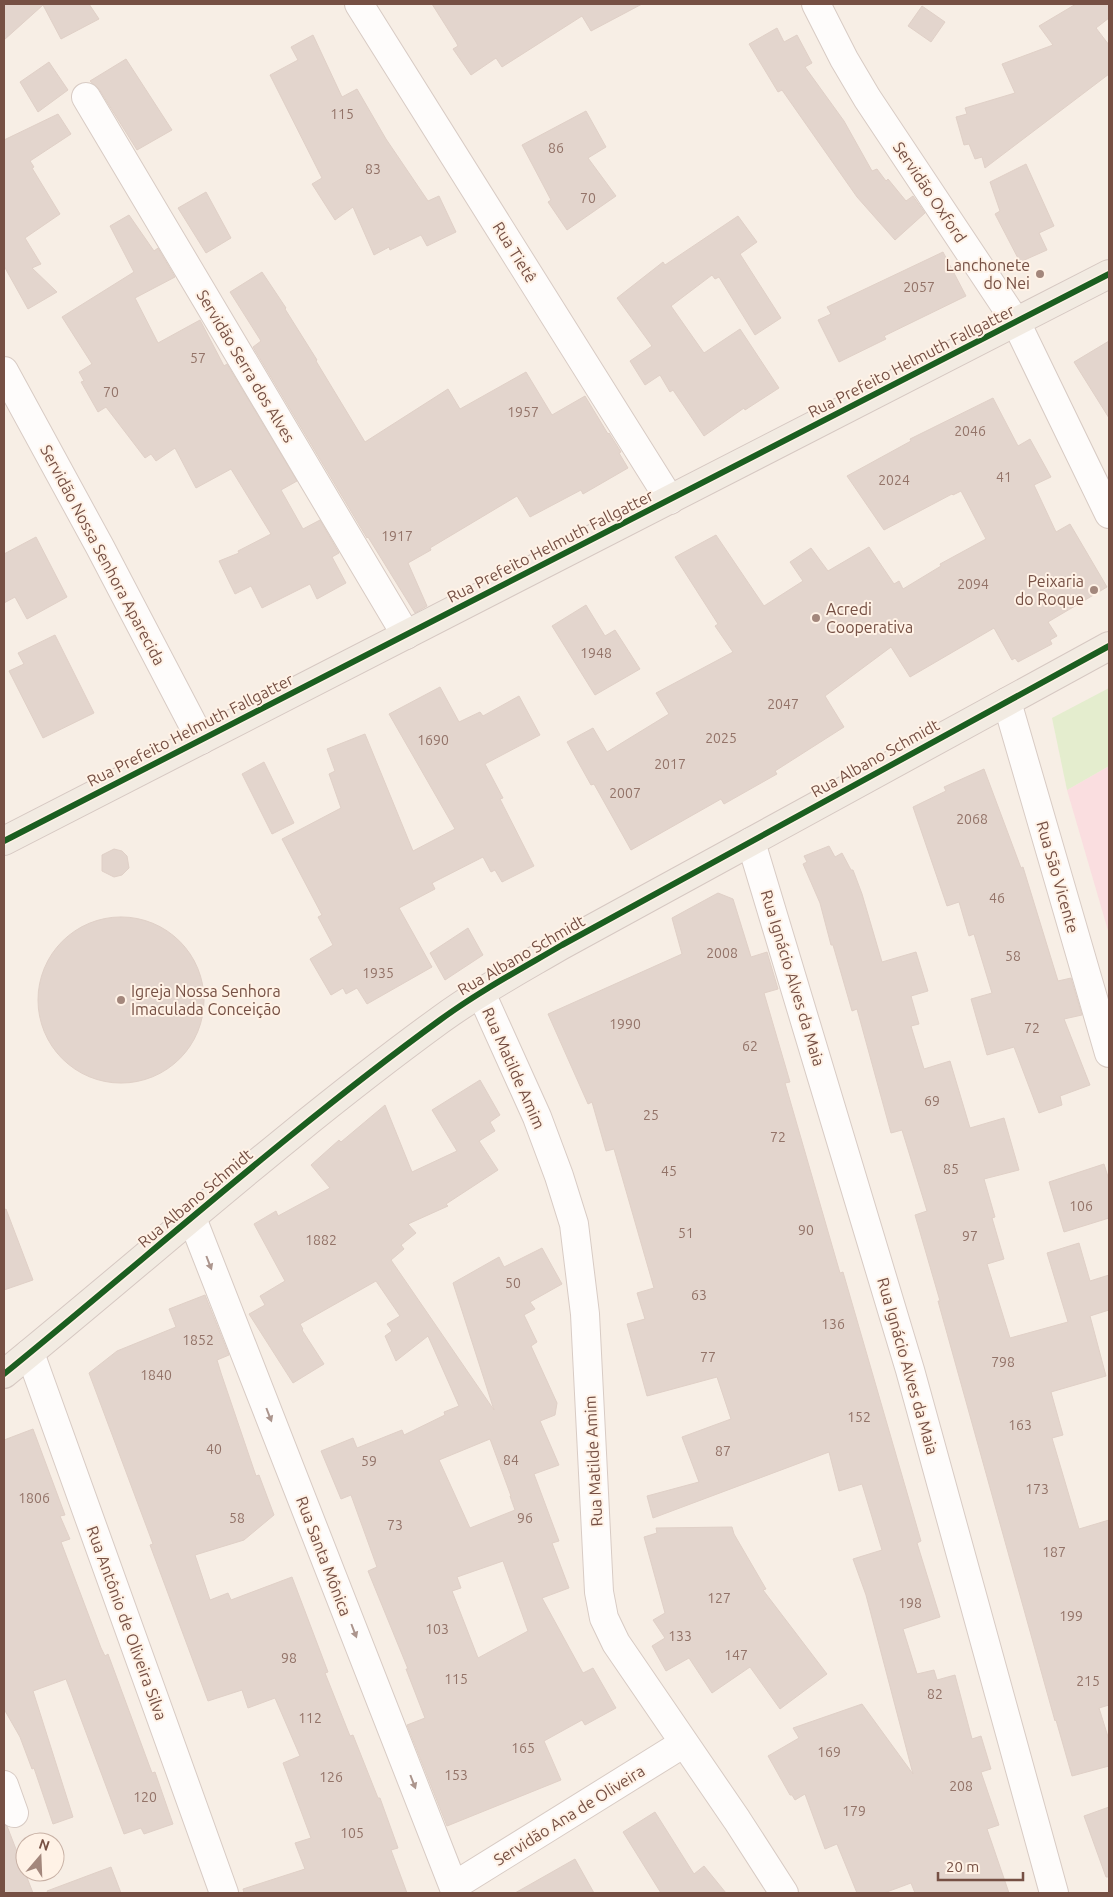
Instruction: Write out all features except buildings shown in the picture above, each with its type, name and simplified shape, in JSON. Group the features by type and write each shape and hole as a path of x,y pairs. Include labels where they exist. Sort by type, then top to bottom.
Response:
{"main road":[{"name":"Rua Prefeito Helmuth Fallgatter","path":"4,841 1109,274"},
{"name":"Rua Albano Schmidt","path":"4,1374 312,1118 441,1019 562,945 1109,646"}],"street":[{"name":"Rua Tietê","path":"359,4 670,500"},
{"name":"Servidão Oxford","path":"816,4 844,60 867,98 1016,322 1109,514"},
{"name":"Servidão Serra dos Alves","path":"86,96 406,635"},
{"name":"Servidão Nossa Senhora Aparecida","path":"4,371 100,547 201,740"},
{"name":"Rua São Vicente","path":"1006,702 1109,1053"},
{"name":"Rua Ignácio Alves da Maia","path":"751,842 910,1370 1054,1893"},
{"name":"Rua Matilde Amim","path":"481,993 537,1116 574,1224 585,1314 599,1582 604,1618 616,1643 784,1893"},
{"name":"Rua Santa Mônica","path":"192,1218 455,1890"},
{"name":"Rua Antônio de Oliveira Silva","path":"30,1353 224,1893"},
{"name":"Servidão Ana de Oliveira","path":"455,1890 684,1743"},
{"path":"4,1785 14,1814"}],"shaded area":[{"path":"1109,766 1109,934 1067,790"}],"green space":[{"path":"1109,688 1109,766 1067,790 1052,718"}],"cycle path":[{"path":"4,841 1109,274"},
{"path":"4,1374 274,1149 384,1062 469,1000 562,945 1109,646"}],"place":[{"name":"Lanchonete do Nei","path":"1040,274"},
{"name":"Peixaria do Roque","path":"1094,590"},
{"name":"Acredi Cooperativa","path":"816,618"},
{"name":"Igreja Nossa Senhora Imaculada Conceição","path":"121,1000"}]}
